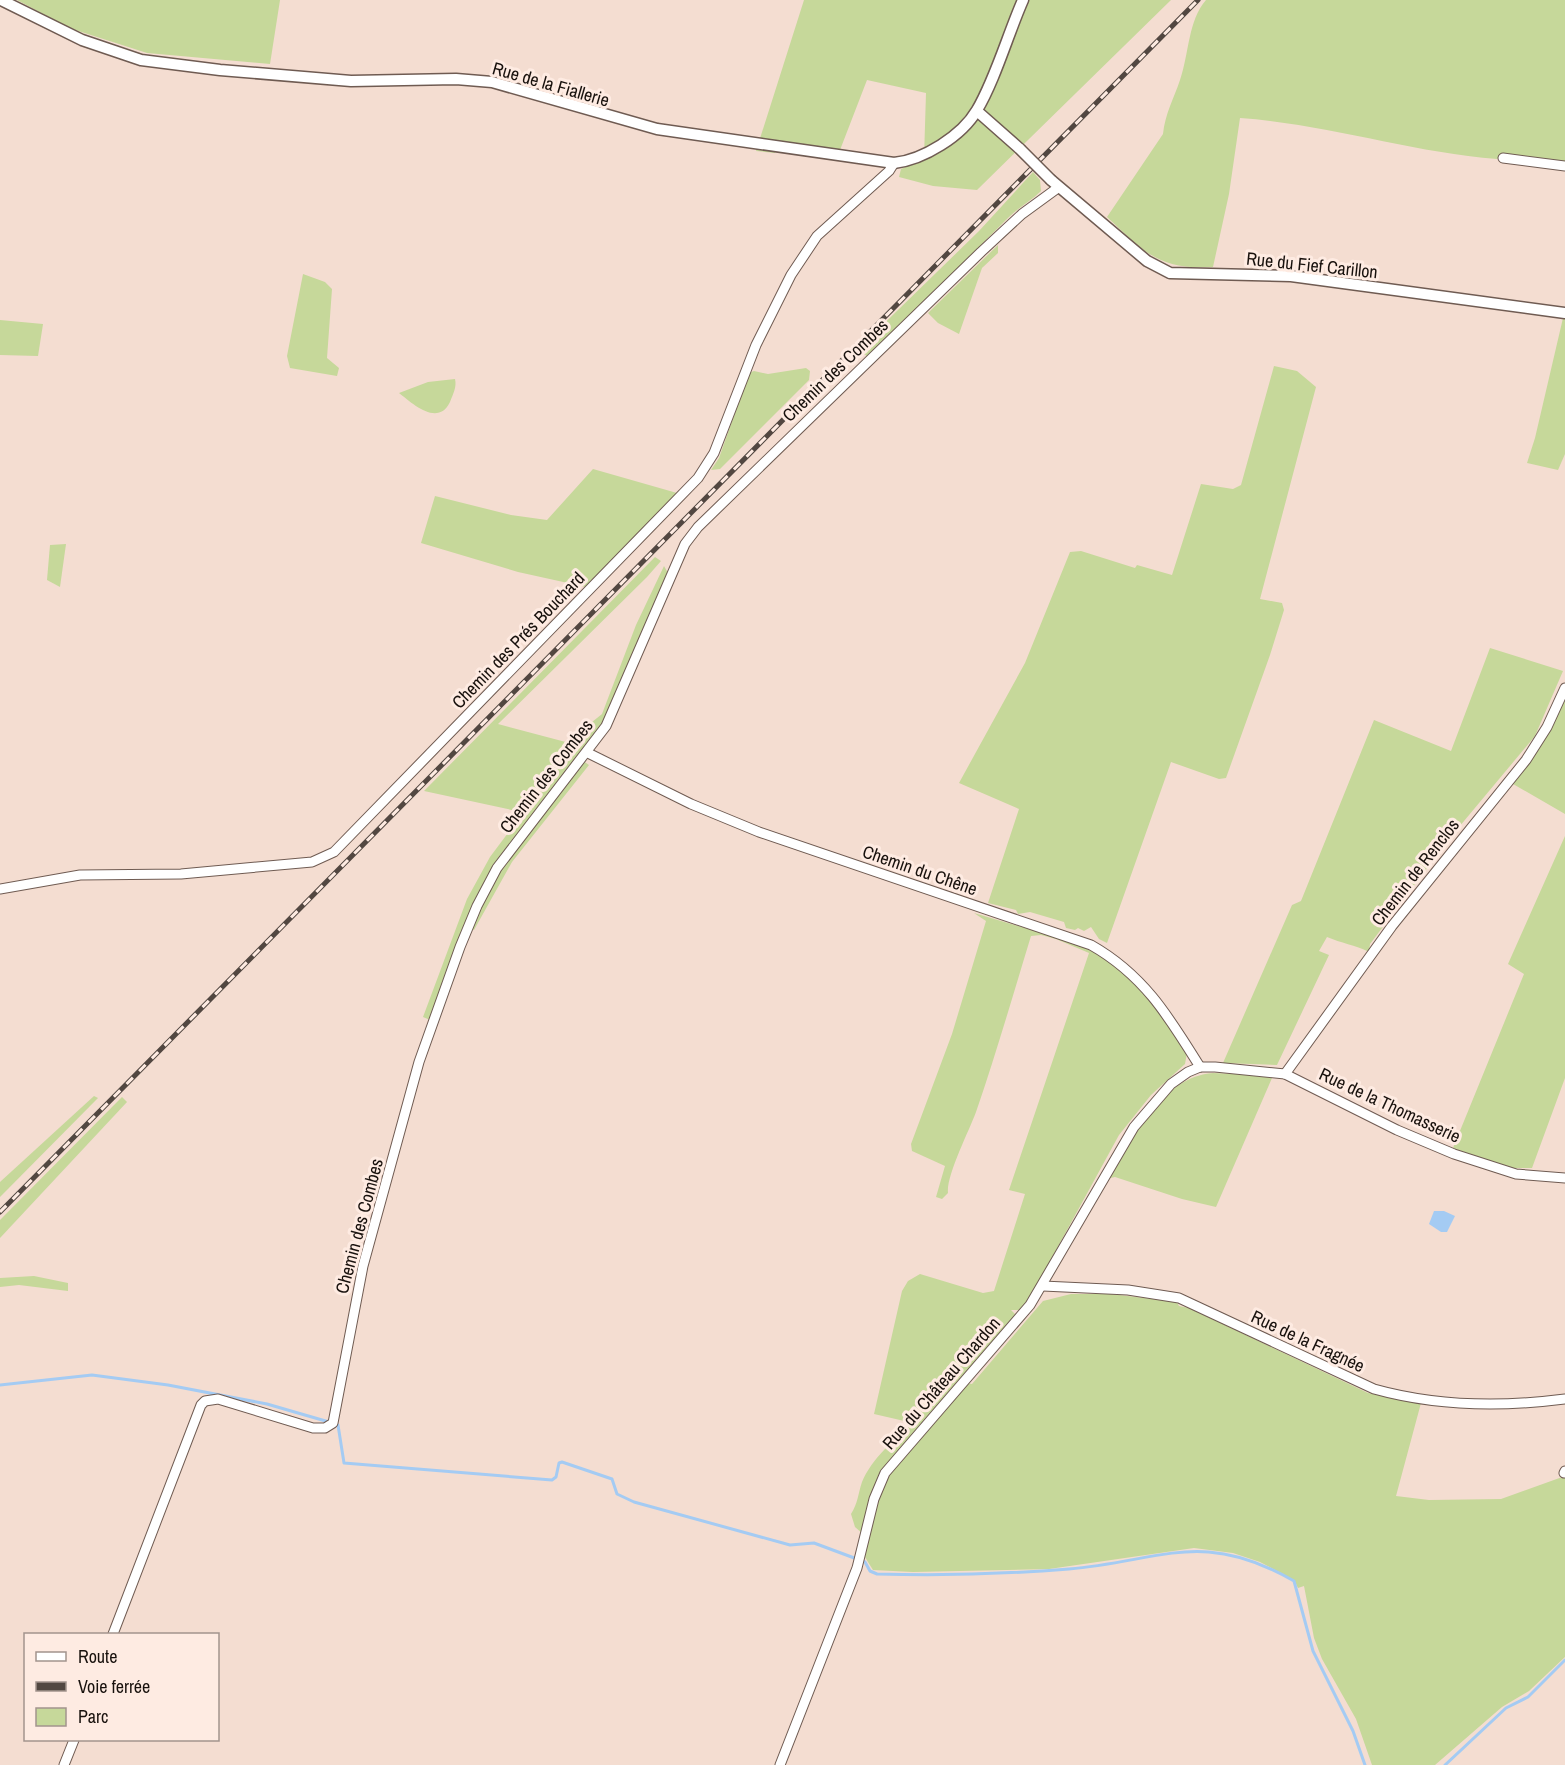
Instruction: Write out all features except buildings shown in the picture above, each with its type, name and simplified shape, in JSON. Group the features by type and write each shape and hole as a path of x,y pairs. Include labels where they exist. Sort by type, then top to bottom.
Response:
{"street":[{"name":"Rue de la Fiallerie","path":"1,0 73,35 141,60 220,70 351,81 456,79 492,82 657,129 894,163 923,155 948,138 977,111"},
{"path":"977,111 1023,0"},
{"name":"Rue du Fief Carillon","path":"977,111 1055,184 1147,261 1170,273 1203,276 1252,274 1290,276 1565,313"},
{"path":"1503,158 1565,166"},
{"name":"Chemin des Prés Bouchard","path":"0,889 80,875 182,874 312,862 334,852 698,478 714,453 753,352 791,275 817,236 889,171 894,163"},
{"name":"Chemin des Combes","path":"114,1633 201,1405 205,1401 218,1399 307,1426 333,1423 363,1266 419,1062 477,906 497,868 588,753 606,726 680,554 691,535 981,252 1055,184"},
{"name":"Chemin de Renclos","path":"1285,1074 1392,926 1526,760 1547,727 1565,688"},
{"name":"Chemin du Chêne","path":"588,753 683,800 759,832 1091,945 1125,966 1147,988 1200,1067"},
{"name":"Rue de la Thomasserie","path":"1200,1067 1285,1074 1397,1130 1454,1154 1516,1174 1565,1178"},
{"name":"Rue du Château Chardon","path":"780,1765 859,1559 874,1499 885,1473 1022,1316 1043,1286 1114,1158 1134,1127 1171,1084 1200,1067"},
{"name":"Rue de la Fragnée","path":"1043,1286 1062,1289 1128,1290 1179,1298 1374,1389 1394,1394 1499,1404 1565,1399"},
{"path":"64,1765 74,1741"}],"green space":[{"path":"17,0 280,0 270,64 147,53 69,28"},
{"path":"804,0 1171,0 977,190 933,186 899,177 901,169 924,158 926,93 867,80 840,150 776,143 775,153 756,151"},
{"path":"1206,0 1565,0 1565,164 1503,156 1497,159 1465,155 1305,126 1240,118 1229,194 1213,267 1179,266 1154,257 1107,217 1163,134 1183,70 1192,28"},
{"path":"1033,172 1040,180 1041,191 1009,217 868,357 858,349 979,231"},
{"path":"998,245 998,253 982,268 959,334 938,323 928,313"},
{"path":"303,274 325,282 332,289 327,358 339,368 337,376 290,368 287,356"},
{"path":"1563,318 1565,318 1565,454 1558,470 1527,463"},
{"path":"0,320 43,324 38,356 0,355"},
{"path":"1274,366 1297,371 1316,387 1260,599 1282,603 1284,610 1226,778 1219,779 1171,762 1107,943 1099,939 1091,927 1084,931 1078,928 1075,930 1066,928 1064,922 1030,912 1018,914 1016,910 988,903 1019,809 959,783 1025,663 1070,552 1081,551 1135,568 1137,565 1172,575 1201,484 1233,489 1241,485"},
{"path":"806,368 810,371 809,380 720,469 711,470 719,458 749,373 754,371 768,374"},
{"path":"455,379 455,388 450,402 439,413 425,411 399,393 428,382"},
{"path":"593,469 677,493 586,587 518,572 421,543 435,496 511,515 547,520"},
{"path":"66,544 60,587 47,580 50,545"},
{"path":"655,557 661,561 647,577 498,724 577,745 587,726 602,714 636,625 664,566 668,573 608,718 579,758 589,765 512,862 474,930 465,927 430,1020 423,1017 467,899 490,857 520,817 521,812 424,791"},
{"path":"1490,648 1563,671 1535,736 1449,839 1370,944 1369,952 1327,937 1319,951 1329,955 1277,1065 1223,1063 1292,905 1301,901 1374,720 1451,751"},
{"path":"1565,696 1565,814 1513,784 1541,744"},
{"path":"1565,836 1565,1078 1532,1168 1508,1168 1453,1148 1524,974 1508,964"},
{"path":"974,913 1076,943 1098,953 1140,985 1187,1053 1185,1064 1151,1095 1119,1135 1026,1305 1022,1310 1011,1310 1016,1315 881,1472 863,1534 855,1527 851,1514 862,1482 877,1458 913,1423 874,1414 902,1291 908,1281 920,1274 983,1293 994,1291 1025,1194 1009,1190 1089,953 1056,939 1041,935 1031,936 976,1112 948,1185 948,1193 942,1199 936,1197 945,1166 912,1151 911,1144 952,1034 986,921"},
{"path":"1213,1073 1272,1078 1216,1207 1182,1199 1115,1177 1106,1179 1137,1129 1164,1098 1179,1085 1195,1077"},
{"path":"94,1096 98,1098 0,1197 0,1182"},
{"path":"122,1097 127,1102 0,1238 0,1220"},
{"path":"34,1276 68,1283 68,1291 19,1285 0,1287 0,1278"},
{"path":"1071,1294 1111,1294 1177,1302 1179,1306 1189,1308 1368,1393 1421,1403 1396,1496 1429,1500 1501,1499 1565,1476 1565,1657 1529,1691 1502,1707 1435,1765 1372,1765 1356,1719 1322,1659 1314,1638 1304,1586 1298,1588 1294,1580 1260,1562 1233,1553 1194,1548 1049,1569 913,1572 873,1570 863,1554 881,1491 891,1471 967,1383 972,1384 1043,1301"}],"water":[{"path":"1434,1211 1444,1211 1455,1216 1447,1232 1441,1232 1429,1224"}],"waterway":[{"path":"0,1385 92,1375 168,1385 267,1404 329,1422"},
{"path":"338,1425 344,1463 552,1480 556,1477 559,1463 562,1462 612,1479 617,1494 634,1502 790,1545 814,1543 865,1562 870,1571 877,1574 949,1575 1045,1571 1102,1565 1182,1552 1207,1552 1233,1556 1262,1565 1294,1581 1313,1651 1353,1731 1365,1765"},
{"path":"1445,1765 1506,1708 1528,1697 1565,1660"}],"railway":[{"path":"0,1212 1198,0"}]}
